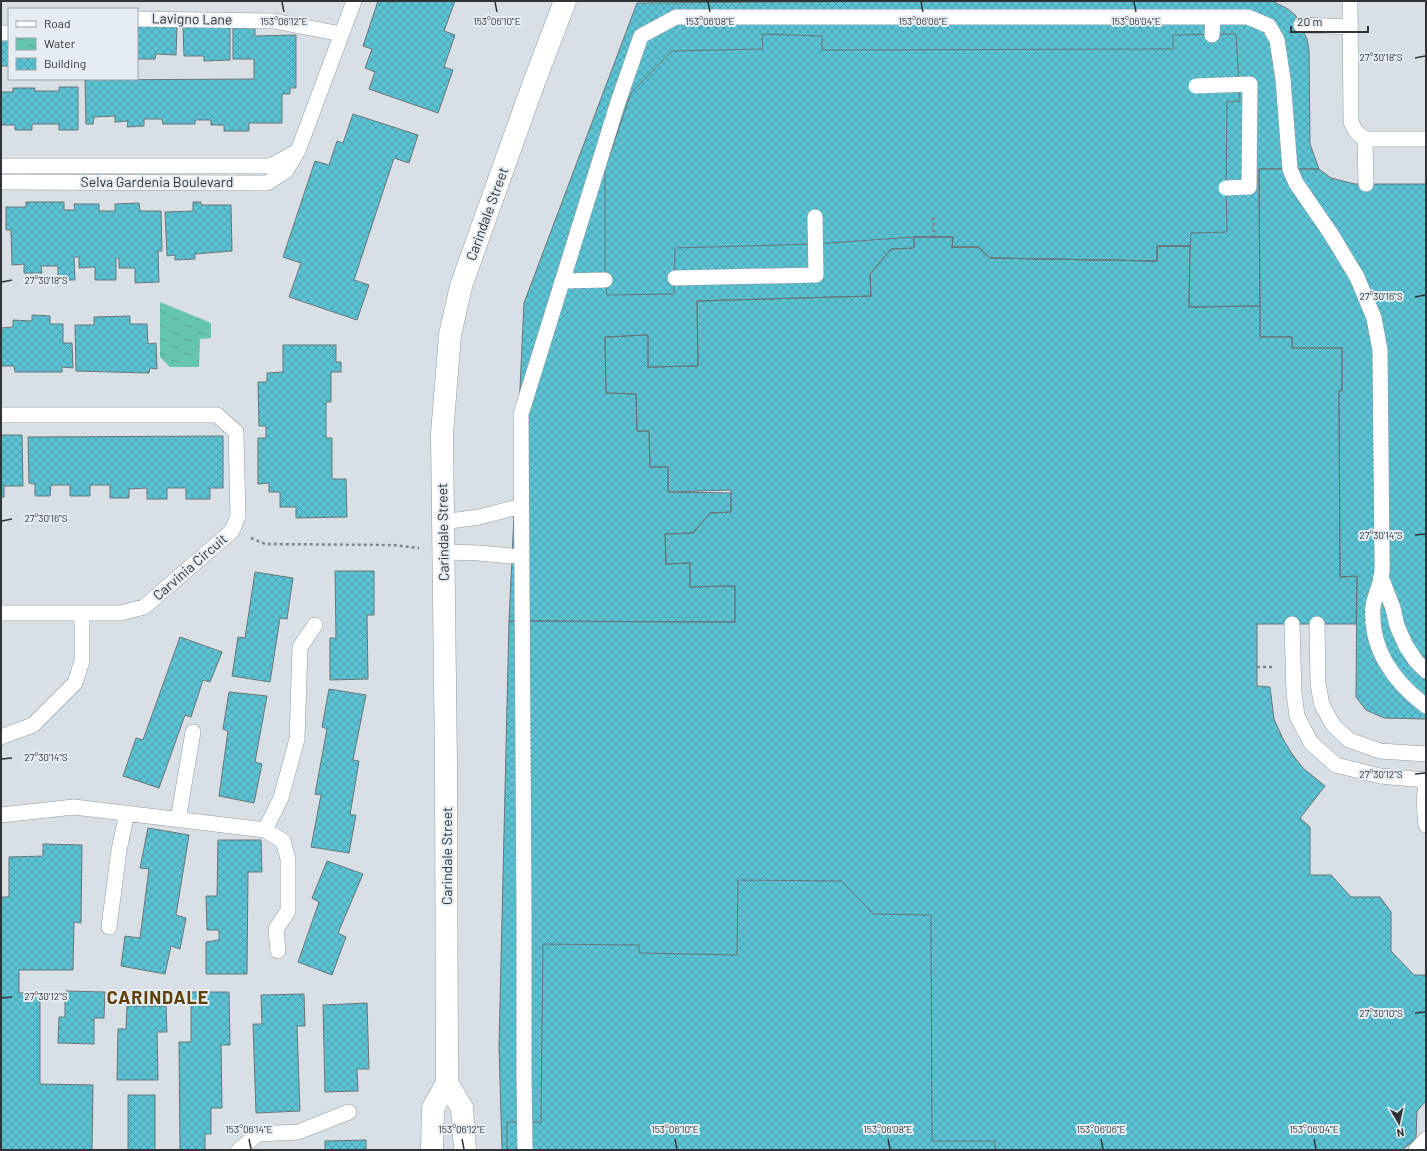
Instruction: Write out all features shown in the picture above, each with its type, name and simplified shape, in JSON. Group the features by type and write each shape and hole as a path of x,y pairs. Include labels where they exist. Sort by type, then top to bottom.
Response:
{"street":[{"name":"Carindale Street","path":"432,1150 433,1108 447,1082 443,426 450,335 461,286 533,85 565,1"},
{"name":"Carindale Street","path":"447,1082 462,1108 465,1150"}],"lane":[{"name":"Selva Gardenia Boulevard","path":"1,182 266,183 286,171 298,151 354,1"},
{"path":"1350,1 1351,122 1356,132 1365,139 1426,139"},
{"path":"525,1150 521,414 618,102 641,36 676,17 1248,17 1268,26 1277,40 1283,79 1290,169 1296,183 1331,234 1357,277 1374,318 1380,350 1382,577 1373,606 1375,638 1381,655 1393,674 1403,686 1426,706"},
{"path":"1212,35 1213,17"},
{"name":"Lavigno Lane","path":"138,19 274,21 341,34"},
{"path":"1301,25 1350,27"},
{"path":"1196,86 1250,84 1249,187 1226,188"},
{"path":"1365,139 1366,184"},
{"name":"Selva Gardenia Boulevard","path":"1,166 270,166 298,151"},
{"path":"675,278 816,275 815,217"},
{"path":"562,281 605,280"},
{"name":"Carvinia Circuit","path":"1,415 217,415 236,432 238,516 232,531 144,607 121,613 1,613"},
{"path":"443,522 514,508"},
{"path":"444,552 511,556"},
{"path":"1382,577 1393,608 1397,626 1406,646 1416,661 1426,671"},
{"path":"1,737 33,725 75,683 82,661 82,613"},
{"path":"1292,624 1294,693 1297,716 1311,743 1336,765 1380,776 1426,780"},
{"path":"1317,624 1318,684 1320,698 1322,705 1333,725 1350,740 1380,751 1426,754"},
{"path":"265,830 281,798 297,739 300,647 315,625"},
{"path":"178,820 193,732"},
{"path":"1426,784 1424,801 1426,826"},
{"path":"1,815 74,807 127,812 178,820 265,830 284,842 288,859 288,911 276,929 278,951"},
{"path":"109,927 119,850 127,812"},
{"path":"238,1150 258,1134 298,1132 349,1112"},
{"path":"1416,1150 1426,1139"}],"path":[{"path":"934,217 934,237"},
{"path":"232,531 265,544 393,545 444,552"}],"water":[{"path":"160,302 211,323 211,338 200,339 199,367 170,367 160,357"}],"building":[{"path":"378,1 455,1 444,31 455,35 444,67 453,70 438,113 369,89 375,72 365,68 372,49 363,46"},
{"path":"1272,1 1288,9 1296,16 1307,39 1309,50 1310,144 1319,169 1259,169 1260,306 1189,307 1190,246 1157,246 1157,261 990,258 978,247 952,247 953,237 914,237 914,248 891,249 870,274 871,296 697,301 698,366 648,367 648,335 605,337 606,393 636,394 637,431 649,431 650,467 668,467 668,492 731,493 731,512 710,513 693,533 665,534 666,564 690,563 690,587 735,586 735,622 509,621 524,303 637,3"},
{"path":"138,24 177,25 176,55 156,54 155,59 138,59"},
{"path":"230,26 230,60 204,61 204,56 184,56 183,27"},
{"path":"233,28 255,28 255,36 296,35 296,88 290,88 290,94 282,94 282,123 249,123 249,131 224,131 224,125 211,125 211,120 195,120 195,124 163,124 162,119 144,119 144,126 127,127 128,121 115,122 115,116 94,117 93,124 86,124 85,80 254,79 254,59 233,59"},
{"path":"762,34 822,36 822,50 1173,49 1173,35 1236,34 1240,101 1227,102 1227,232 1191,233 1190,246 1157,246 1157,261 990,258 978,247 952,247 953,237 914,237 815,244 675,248 674,294 607,295 605,280 605,169 631,93 672,51 763,49"},
{"path":"1,39 8,39 8,66 1,66"},
{"path":"59,87 78,87 78,130 59,130 59,124 32,124 32,130 15,130 15,125 1,125 1,92 13,92 13,88 35,88 34,91 59,91"},
{"path":"353,114 418,135 409,163 394,158 354,280 369,285 357,320 289,297 301,263 283,257 315,161 329,165 337,141 343,143"},
{"path":"1259,169 1319,169 1331,178 1355,184 1426,184 1426,719 1384,718 1366,710 1356,697 1357,576 1340,577 1339,391 1342,391 1342,348 1292,348 1292,337 1260,337"},
{"path":"26,202 64,202 64,210 75,210 74,204 99,204 99,211 115,211 115,204 139,203 140,211 161,211 162,251 158,251 159,282 135,283 135,268 119,268 119,258 116,258 116,280 95,280 95,267 79,268 79,257 74,257 75,280 58,280 58,266 41,266 42,273 24,273 24,264 12,265 11,230 6,230 6,207 26,207"},
{"path":"193,202 201,202 201,205 231,205 232,251 195,254 195,259 175,260 175,255 167,256 165,212 193,211"},
{"path":"914,237 953,237 952,247 978,247 990,258 1157,261 1157,246 1190,246 1189,307 1260,306 1260,337 1292,337 1292,348 1342,348 1342,391 1339,391 1340,577 1357,576 1356,624 1257,624 1257,686 1270,687 1274,719 1283,739 1303,768 1325,786 1300,818 1310,827 1310,875 1331,875 1351,897 1380,897 1391,912 1391,951 1414,975 1426,975 1426,1101 1417,1111 1416,1139 1402,1150 502,1150 499,1047 509,621 735,622 735,586 690,587 690,563 666,564 665,534 693,533 710,513 731,512 731,490 668,492 668,467 650,467 649,431 637,431 636,394 606,393 605,337 648,335 648,367 698,366 697,301 871,296 870,274 891,249 914,248"},
{"path":"32,315 50,316 50,324 63,324 63,343 72,343 73,368 62,367 62,372 15,372 14,366 1,366 1,328 13,327 13,320 32,321"},
{"path":"130,316 130,324 147,324 148,344 156,343 157,369 150,368 149,373 76,371 75,325 94,325 94,317"},
{"path":"283,345 336,345 336,362 341,362 341,372 331,372 331,402 326,402 326,438 332,438 332,479 346,479 347,517 296,518 296,507 280,507 280,492 269,492 269,483 258,484 258,438 266,438 266,426 259,426 258,382 267,382 267,373 283,372"},
{"path":"1,435 22,435 23,486 4,486 4,497 1,497"},
{"path":"223,436 223,488 210,488 210,499 186,499 186,488 167,488 167,499 147,499 147,488 129,489 129,498 110,498 110,485 90,485 90,496 70,496 70,485 51,485 50,496 35,496 35,484 29,483 28,437"},
{"path":"335,571 374,571 374,615 367,615 368,679 330,680 330,638 336,638"},
{"path":"255,572 293,578 287,619 280,618 270,682 232,676 238,637 245,638"},
{"path":"180,637 222,652 210,682 203,680 191,717 185,715 159,788 123,776 136,738 143,740"},
{"path":"329,689 366,695 353,760 359,761 350,815 356,815 349,853 311,847 321,795 315,794 327,729 322,727"},
{"path":"229,692 267,696 255,762 262,764 254,803 219,796 228,731 223,729"},
{"path":"148,828 189,835 176,915 186,918 180,949 171,946 165,974 121,966 125,936 140,938 149,869 140,868"},
{"path":"218,840 261,840 262,872 248,872 247,974 206,974 206,942 219,940 219,930 207,930 206,896 217,896"},
{"path":"43,844 82,845 81,923 74,922 73,970 19,970 19,993 40,993 40,1084 93,1085 92,1150 1,1150 1,897 9,897 9,857 43,856"},
{"path":"327,861 363,874 338,933 346,937 332,975 298,962 319,902 312,898"},
{"path":"738,880 842,881 873,914 931,915 932,1141 995,1141 995,1150 507,1150 507,1122 541,1122 543,944 639,945 639,953 737,955"},
{"path":"65,991 105,992 104,1018 94,1018 94,1044 58,1043 59,1017 65,1017"},
{"path":"191,992 229,992 230,1045 221,1045 222,1108 211,1108 211,1134 205,1134 205,1150 180,1150 179,1042 191,1042"},
{"path":"304,994 305,1026 297,1026 300,1111 256,1113 253,1024 262,1024 261,995"},
{"path":"367,1003 369,1069 357,1069 358,1091 325,1092 323,1005"},
{"path":"127,1006 166,1006 167,1032 157,1032 158,1080 117,1080 118,1029 126,1029"},
{"path":"128,1095 155,1095 155,1150 128,1150"},
{"path":"366,1140 366,1150 325,1150 325,1141"}],"district":[{"name":"CARINDALE","path":"158,998"}]}
